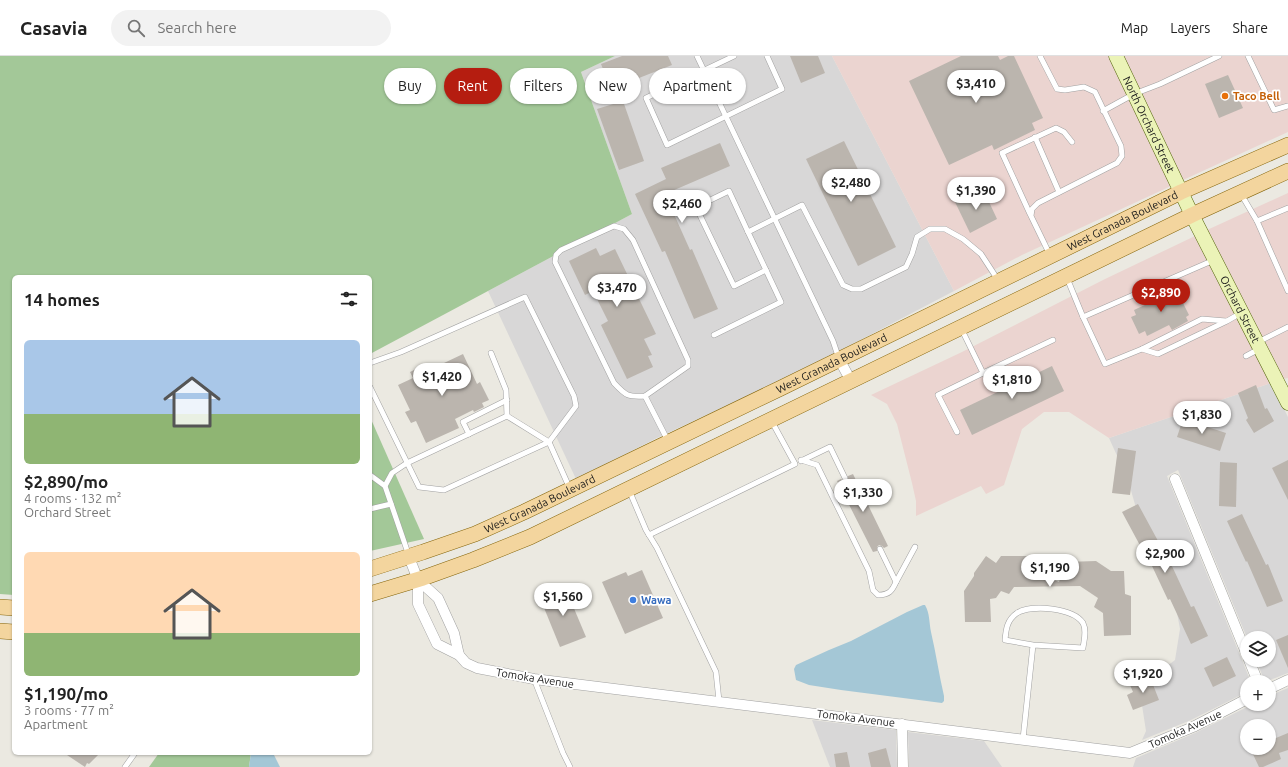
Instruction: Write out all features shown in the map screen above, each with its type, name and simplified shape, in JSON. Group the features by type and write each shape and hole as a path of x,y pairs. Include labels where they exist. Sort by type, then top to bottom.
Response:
{"main road":[{"name":"West Granada Boulevard","path":"372,568 475,534 840,360 1181,192 1288,145"},
{"path":"372,593 418,580 530,537 1192,215 1288,171"},
{"path":"0,607 12,608"},
{"path":"0,631 12,632"}],"street":[{"name":"North Orchard Street","path":"1116,56 1192,215"},
{"name":"Orchard Street","path":"1192,215 1288,403"},
{"path":"840,360 851,381"},
{"path":"1175,479 1240,638"},
{"name":"Tomoka Avenue","path":"409,556 418,580 418,604 437,644 459,655 466,663 477,668 534,679 1130,753 1193,727 1240,704"},
{"name":"Tomoka Avenue","path":"418,580 438,598 454,633 459,655"},
{"path":"1276,686 1288,680"},
{"path":"902,724 903,767"}],"lane":[{"path":"696,56 702,68"},
{"path":"707,68 734,56"},
{"path":"649,97 646,98 666,145 782,90 767,56"},
{"path":"1031,216 1032,209 1038,203 1117,163 1122,156 1121,146 1095,92 1084,87 1065,90 1057,89 1040,56"},
{"path":"1103,111 1134,94 1160,84 1219,56"},
{"path":"1248,56 1274,110 1288,106"},
{"path":"720,104 833,341 840,360"},
{"path":"1051,256 1002,153 1056,128 1064,132 1072,142"},
{"path":"1035,137 1060,192"},
{"path":"714,335 781,302 766,270 729,192 696,207 734,286 766,270"},
{"path":"1240,193 1257,221 1288,291"},
{"path":"748,232 802,205 843,285 852,289 861,289 906,267 917,237 930,229 946,229 963,239 981,254 999,282"},
{"path":"1257,221 1288,208"},
{"path":"614,226 624,229 633,240 688,360 688,366 645,396 625,394 614,383 555,262 556,255 561,250 614,226"},
{"path":"1083,317 1215,260"},
{"path":"1066,276 1105,364 1142,349 1202,319 1227,321"},
{"path":"372,362 401,352 525,297 574,396 576,406 549,442 444,490 419,487 372,391"},
{"path":"1142,349 1158,354 1227,321 1242,312"},
{"path":"1246,356 1258,346 1288,327"},
{"path":"961,328 983,373"},
{"path":"957,432 938,395 1053,340"},
{"path":"492,353 506,390 507,416"},
{"path":"645,396 668,442"},
{"path":"469,434 463,422 507,400"},
{"path":"507,416 549,442 570,490"},
{"path":"385,486 392,473 407,463 507,416"},
{"path":"771,420 795,464"},
{"path":"649,535 830,447 845,478"},
{"path":"801,460 817,465 868,571 873,590 878,595 886,595 893,589 915,547"},
{"path":"372,476 385,486 409,556"},
{"path":"628,489 716,672 719,701"},
{"path":"372,509 391,504"},
{"path":"880,549 896,582"},
{"path":"1030,608 1067,611 1078,618 1083,624 1086,632 1083,648 1033,645 1005,640 1006,627 1010,620 1017,613 1030,608"},
{"path":"1024,739 1033,645"},
{"path":"534,679 570,767"},
{"path":"125,767 134,755"}],"shaded area":[{"path":"615,56 832,56 954,291 805,369 657,438 576,479 488,291 632,214 592,104 641,104 641,68 590,68"},
{"path":"832,56 1109,56 1171,186 1022,255 954,291"},
{"path":"1123,56 1288,56 1288,132 1183,180"},
{"path":"585,70 585,83 581,72"},
{"path":"1288,193 1288,378 1283,379 1207,230"},
{"path":"1195,236 1271,383 1109,438 1069,412 1044,412 1022,429 1004,485 986,494 981,486 916,516 916,501 897,424 887,404 871,395 962,352 1103,280"},
{"path":"1271,383 1288,417 1288,673 1276,678 1276,675 1262,675 1259,667 1276,667 1276,631 1244,631 1178,470 1167,476 1240,655 1240,667 1245,667 1248,675 1240,675 1240,696 1191,720 1142,740 1146,731 1139,686 1175,660 1180,629 1171,580 1146,543 1128,480 1109,438"},
{"path":"1288,688 1288,767 1133,767 1136,758 1195,733 1240,710 1276,711 1276,693"},
{"path":"812,720 896,730 897,767 830,767"},
{"path":"908,732 984,741 1002,767 909,767"}],"green space":[{"path":"0,56 615,56 590,68 585,68 585,70 581,72 585,83 585,104 592,104 632,214 372,353 372,275 12,275 12,595 0,594"},
{"path":"372,422 424,539 372,551"},
{"path":"158,755 251,755 249,767 149,767"}],"water":[{"path":"923,605 927,608 929,615 944,696 944,701 942,703 809,685 796,680 794,669 796,665 851,641"},
{"path":"251,755 274,755 280,767 249,767"}],"building":[{"path":"622,56 668,56 672,65 664,68 649,68 649,74 641,77 641,68 603,68 601,64"},
{"path":"790,56 818,56 825,73 801,83"},
{"path":"961,56 998,56 1000,60 1008,56 1014,56 1043,118 1032,123 1035,130 994,150 992,145 949,165 909,81"},
{"path":"1228,75 1243,108 1219,118 1205,84"},
{"path":"613,104 624,104 644,161 619,170 597,109"},
{"path":"844,141 896,247 858,266 806,159"},
{"path":"720,143 730,166 665,194 690,250 692,249 718,309 694,319 665,251 662,252 635,194 666,179 661,168"},
{"path":"983,189 997,219 970,233 955,202"},
{"path":"596,248 600,256 615,249 656,334 644,339 652,355 648,356 653,367 627,379 601,325 608,321 593,291 585,295 569,261"},
{"path":"1176,289 1189,315 1186,317 1188,321 1172,330 1169,325 1147,336 1145,331 1139,334 1131,317 1136,315 1134,310 1147,304 1145,299 1162,291 1164,295"},
{"path":"463,354 477,384 480,382 489,400 482,403 484,407 474,412 473,410 455,419 459,428 426,443 416,421 411,423 405,412 410,410 398,385 413,378 410,372 422,366 425,372"},
{"path":"1052,366 1064,391 972,435 960,410"},
{"path":"1256,385 1265,409 1267,408 1274,421 1254,433 1246,420 1248,418 1238,393"},
{"path":"1183,419 1226,433 1220,451 1177,437"},
{"path":"1118,448 1136,451 1130,495 1112,493"},
{"path":"1288,460 1288,500 1272,468"},
{"path":"1220,462 1237,463 1236,507 1219,506"},
{"path":"853,474 888,546 884,548 879,545 877,547 877,551 873,552 837,481 841,479 846,482 848,480 848,476"},
{"path":"1138,504 1164,552 1165,551 1191,607 1194,606 1208,636 1191,644 1145,551 1143,551 1122,512"},
{"path":"1242,514 1266,565 1268,564 1283,601 1267,607 1247,561 1246,562 1227,521"},
{"path":"986,556 996,563 1001,556 1038,556 1039,574 1059,582 1066,562 1096,561 1111,571 1124,571 1125,594 1131,596 1131,635 1104,636 1103,613 1094,607 1098,598 1080,586 1014,587 1009,594 1001,591 996,598 990,599 991,622 965,622 964,591"},
{"name":"Wawa","path":"642,570 663,618 625,634 602,582 626,572 628,576"},
{"path":"565,587 586,637 560,647 540,598"},
{"path":"1288,635 1288,668 1276,640"},
{"path":"1227,657 1236,676 1213,687 1204,668"},
{"path":"1150,677 1159,700 1133,710 1127,695 1133,692 1130,685"},
{"path":"1288,733 1288,750 1279,753 1281,759 1263,767 1259,767 1253,755 1276,755 1276,738"},
{"path":"886,748 891,767 871,767 868,753"},
{"path":"847,752 850,767 836,767 834,754"},
{"path":"67,755 98,755 89,764 87,763 85,767"}],"place":[{"name":"Taco Bell","path":"1225,96"},
{"name":"Wawa","path":"633,600"}]}
